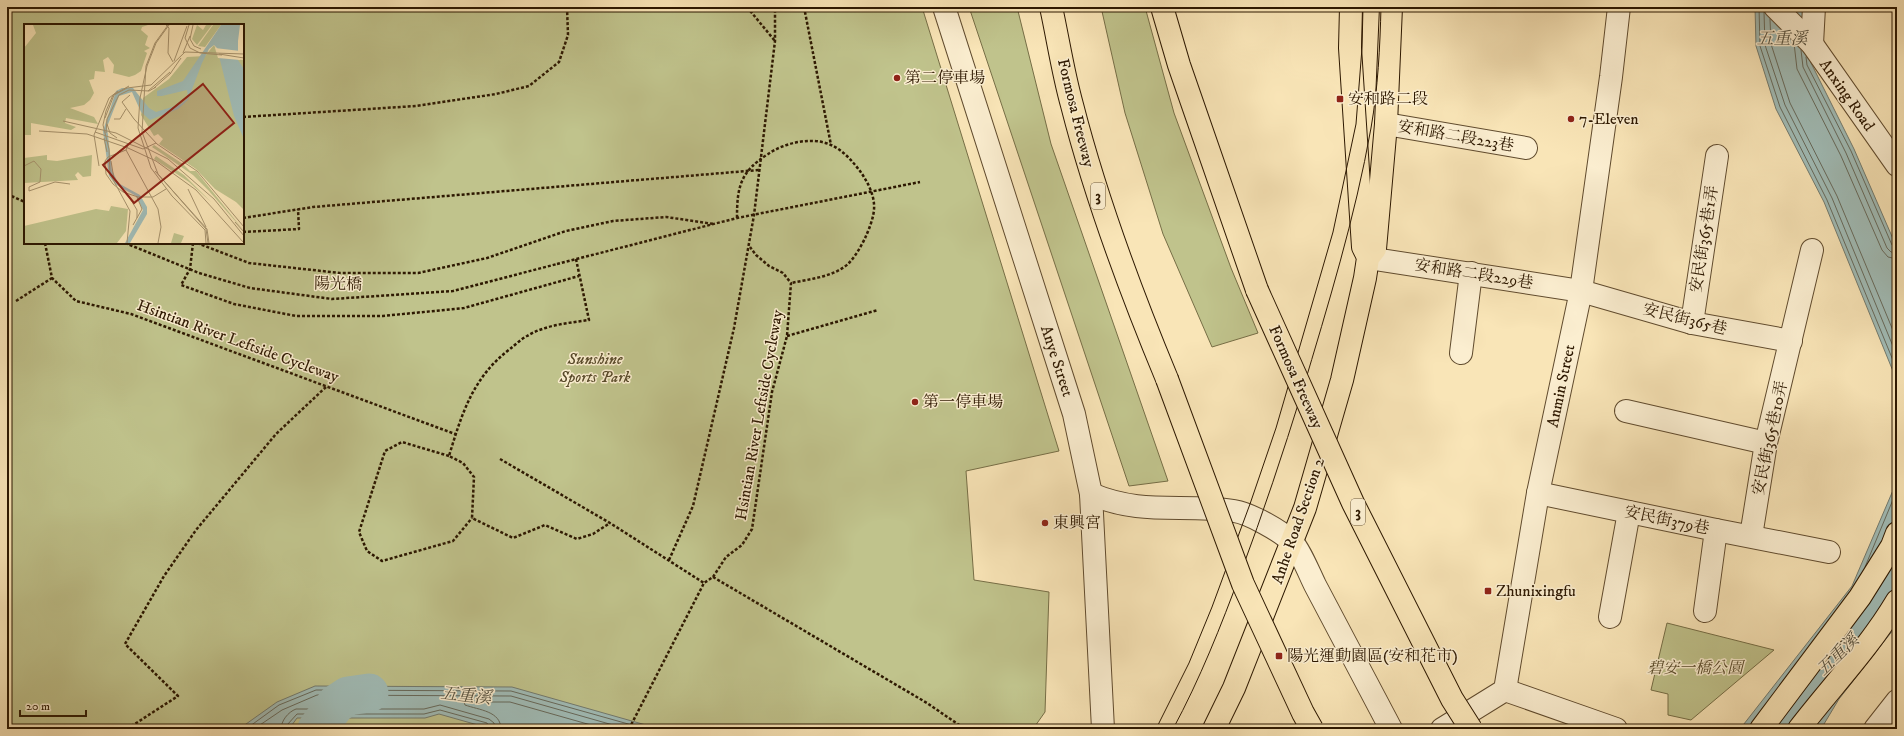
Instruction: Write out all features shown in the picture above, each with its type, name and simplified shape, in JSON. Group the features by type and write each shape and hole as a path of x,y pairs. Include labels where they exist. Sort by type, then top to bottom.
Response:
{"main road":[{"name":"Formosa Freeway","path":"1051,7 1072,104 1099,198 1131,292 1167,379 1243,584 1312,729"},
{"name":"Formosa Freeway","path":"1162,7 1179,65 1257,290 1353,503 1452,699 1471,729"},
{"name":"Anhe Road Section 2","path":"1351,7 1350,48 1363,248 1368,258"},
{"name":"Anhe Road Section 2","path":"1214,729 1234,688 1293,542 1305,508 1342,380 1365,278 1368,258 1375,249 1386,124 1391,7"},
{"path":"1761,729 1860,598 1892,546 1897,533"},
{"path":"1799,729 1856,661 1897,601"}],"street":[{"name":"Anye Street","path":"944,7 1074,414 1091,494 1103,729"},
{"name":"Anmin Street","path":"1505,690 1538,493 1581,291 1611,77 1619,7"},
{"path":"1775,7 1806,38"},
{"name":"Anxing Road","path":"1814,7 1806,38 1897,165"},
{"name":"安和路二段223巷","path":"1386,124 1526,148"},
{"name":"安民街365巷1弄","path":"1692,323 1717,156"},
{"name":"安民街365巷10弄","path":"1751,536 1766,443 1812,250"},
{"name":"安和路二段229巷","path":"1368,258 1581,291"},
{"path":"1461,353 1471,273"},
{"name":"安民街365巷","path":"1581,291 1692,323 1791,341"},
{"path":"1626,411 1766,443"},
{"name":"安民街379巷","path":"1538,493 1716,530 1706,611"},
{"path":"1091,494 1110,501 1133,506 1159,509 1225,509 1240,512 1254,517 1293,542 1391,729"},
{"path":"1610,617 1629,512"},
{"path":"1716,530 1829,552"},
{"path":"1442,729 1505,690 1616,729"},
{"path":"1875,729 1897,701"}],"path":[{"path":"244,117 416,106 496,94 529,86 559,62 568,35 567,7"},
{"path":"747,7 775,41"},
{"path":"669,560 693,506 734,328 750,246 775,41 775,7"},
{"path":"804,7 831,145"},
{"path":"737,218 737,195 740,182 760,158 774,149 792,143 813,141 831,145 852,161 867,180 875,205 871,225 862,245 848,264 831,274 791,283 783,273 770,266 756,255 750,246"},
{"path":"244,218 298,209 759,170"},
{"name":"陽光橋","path":"128,244 190,269 250,288 332,299 454,291 737,218 920,182"},
{"path":"7,194 24,202"},
{"path":"244,232 298,229 298,209"},
{"path":"200,244 249,263 340,273 418,273 487,258 566,231 613,220 666,217 714,224"},
{"path":"16,301 52,278 45,244"},
{"path":"193,244 190,269 181,286 234,304 296,316 383,316 464,308 579,276"},
{"path":"449,456 455,434 466,405 479,380 496,360 527,336 556,325 589,320 576,259"},
{"name":"Hsintian River Leftside Cycleway","path":"52,278 76,302 131,314 455,434"},
{"name":"Hsintian River Leftside Cycleway","path":"629,729 704,583 713,577 726,557 742,545 752,529 772,392 787,336 791,283"},
{"path":"787,336 878,310"},
{"path":"127,729 178,696 125,644 164,576 196,530 276,434 327,386"},
{"path":"402,442 449,456 463,463 474,477 472,518 453,541 382,561 367,551 359,532 385,451 402,442"},
{"path":"500,459 610,523 704,583"},
{"path":"472,518 513,538 545,526 577,539 593,534 610,523"},
{"path":"713,577 927,703 965,729"}],"green space":[{"name":"Sunshine Sports Park","path":"7,7 922,7 1059,451 966,471 974,580 1049,592 1045,712 1033,729 7,729"},
{"path":"969,7 1017,7 1051,144 1168,481 1129,486"},
{"path":"1101,7 1145,7 1174,113 1231,268 1258,333 1212,347 1163,234 1125,113"},
{"name":"碧安一橋公園","path":"1667,623 1774,650 1691,720 1668,715 1668,694 1651,690"}],"water":[{"name":"五重溪","path":"1755,7 1806,7 1811,63 1854,149 1897,248 1897,381 1824,202 1776,109 1756,46"},
{"name":"五重溪","path":"1897,451 1897,625 1839,699 1821,729 1740,729 1852,586 1894,488"},
{"name":"五重溪","path":"315,686 512,687 660,729 492,729 439,714 425,718 297,718 289,729 239,729 277,702"}],"waterway":[{"name":"五重溪","path":"317,729 336,704 348,696 369,693"}],"tram line":[{"path":"1156,729 1189,663 1212,607 1250,504 1276,428 1333,232 1356,124 1362,48 1363,7"},
{"path":"1173,729 1210,652 1249,550 1295,415 1331,294 1365,162 1371,128 1378,68 1381,7"}],"place":[{"name":"第二停車場","path":"897,78"},
{"name":"安和路二段","path":"1340,99"},
{"name":"7-Eleven","path":"1571,119"},
{"name":"第一停車場","path":"915,402"},
{"name":"東興宮","path":"1045,523"},
{"name":"Zhunixingfu","path":"1488,591"},
{"name":"陽光運動園區(安和花市)","path":"1279,656"}]}
